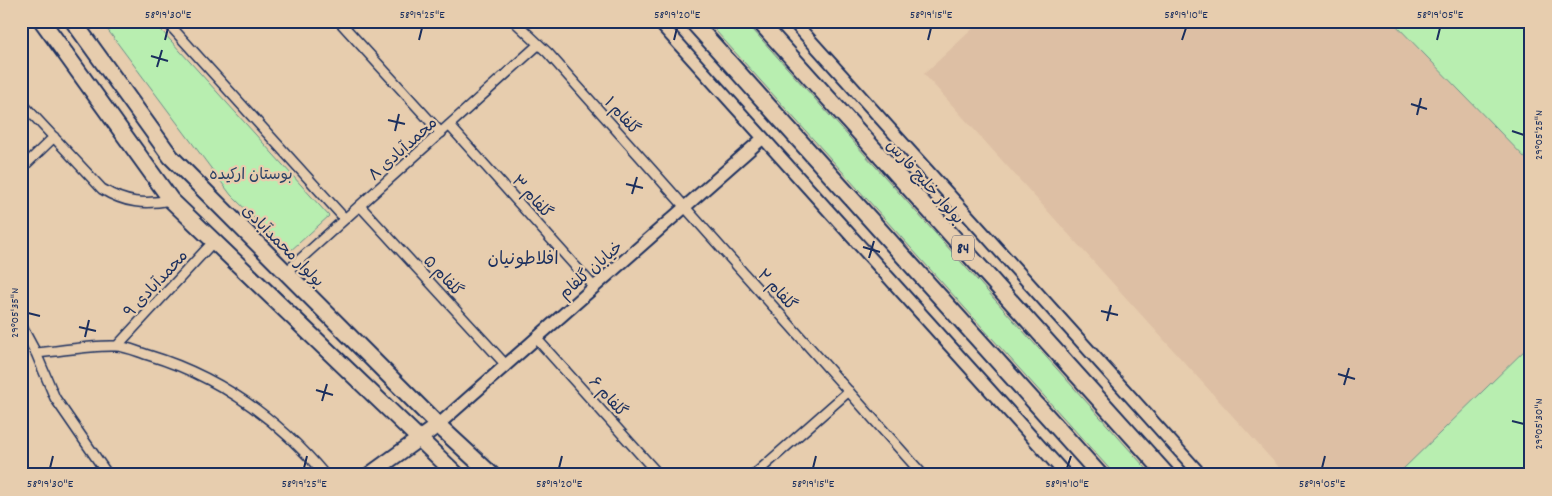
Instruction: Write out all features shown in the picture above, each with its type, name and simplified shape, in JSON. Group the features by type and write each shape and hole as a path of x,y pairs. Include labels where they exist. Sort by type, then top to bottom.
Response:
{"main road":[{"path":"42,21 171,200 458,475"},
{"name":"بولوار محمدآبادی","path":"73,21 171,157 438,425 492,475"},
{"path":"692,21 1100,475"},
{"name":"بولوار خلیج فارس","path":"759,21 1167,475"},
{"path":"369,475 438,425"}],"street":[{"path":"166,21 345,219"},
{"path":"339,21 441,132"},
{"name":"گلفام ۱","path":"514,21 548,54 685,207"},
{"path":"658,21 1066,475"},
{"path":"793,21 1201,475"},
{"name":"محمدآبادی ۸","path":"286,272 538,45"},
{"path":"21,102 102,189 117,198 149,204 171,200"},
{"name":"گلفام ۳","path":"450,125 594,287"},
{"path":"21,169 54,137"},
{"name":"خیابان گلفام","path":"438,425 763,138"},
{"name":"گلفام ۵","path":"360,206 506,365"},
{"name":"گلفام ۲","path":"685,207 923,475"},
{"name":"محمدآبادی ۹","path":"117,346 214,241"},
{"path":"21,325 36,353 55,398 108,475"},
{"name":"گلفام ۶","path":"536,338 659,475"},
{"path":"36,353 117,346 170,362 219,385 265,415 306,452 325,475"},
{"path":"754,475 849,391"}],"shaded area":[{"path":"981,21 1392,21 1531,164 1531,344 1397,475 1286,475 924,74"}],"green space":[{"name":"بوستان ارکیده","path":"101,21 153,21 329,216 289,252 231,195"},
{"path":"707,21 745,21 1152,475 1115,475"},
{"path":"1392,21 1531,21 1531,164"},
{"path":"1531,344 1531,475 1397,475"}],"district":[{"name":"افلاطونیان","path":"523,258"}]}
